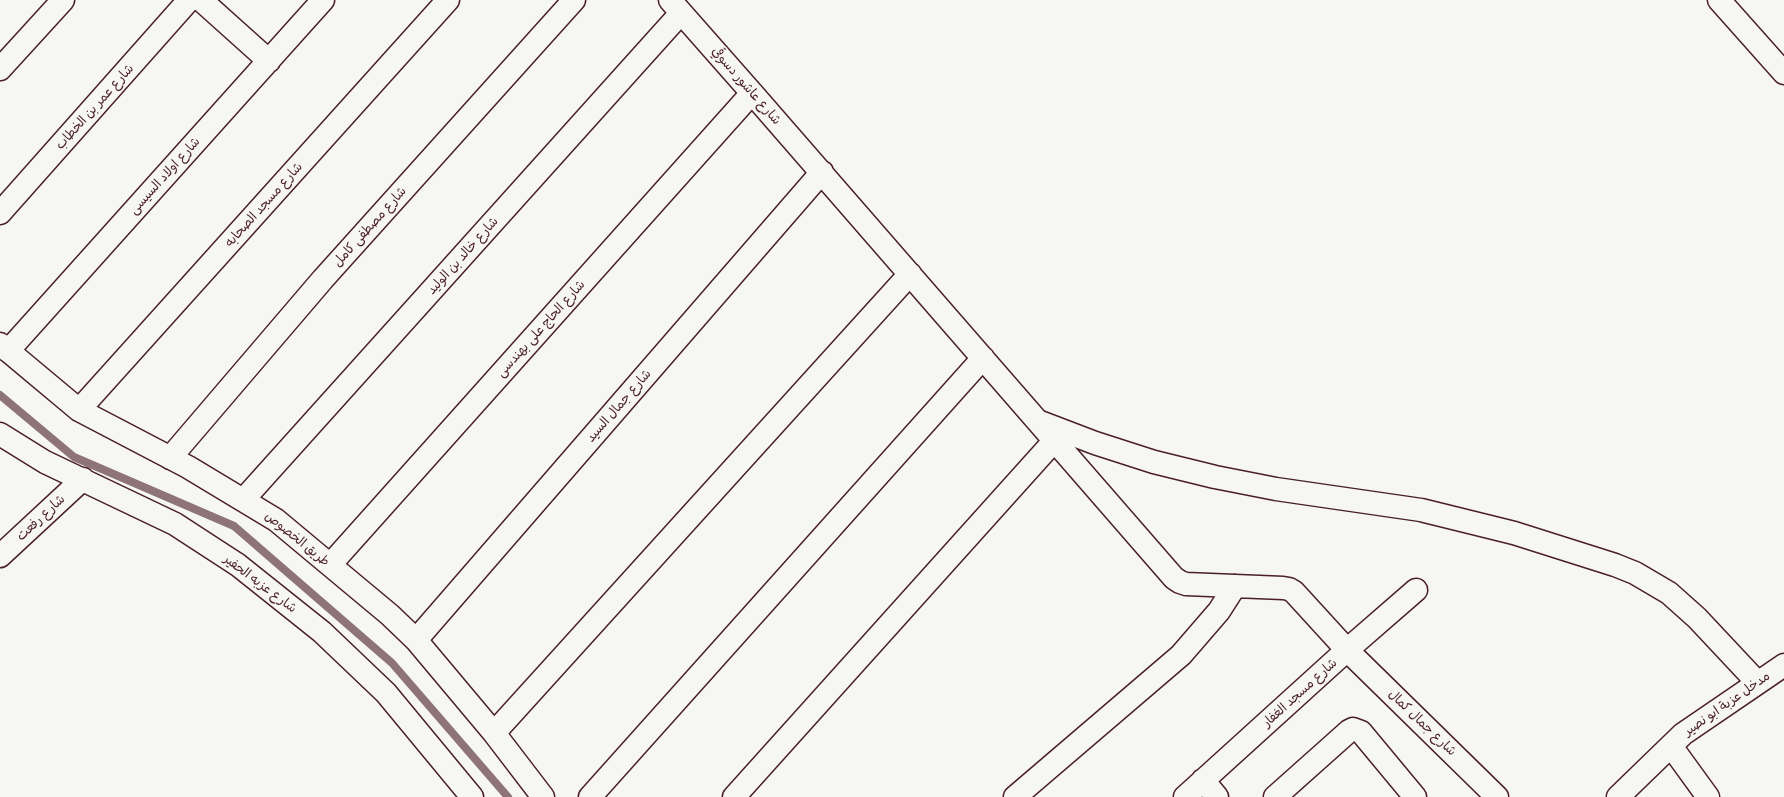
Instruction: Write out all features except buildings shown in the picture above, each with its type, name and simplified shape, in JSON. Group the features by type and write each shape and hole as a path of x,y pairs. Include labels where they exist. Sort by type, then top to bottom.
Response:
{"street":[{"path":"0,69 63,0"},
{"name":"شارع عمر بن الخطاب","path":"0,214 189,0"},
{"path":"201,0 269,61"},
{"name":"شارع اولاد السيسى","path":"4,347 269,61 323,0"},
{"name":"شارع مسجد الصحابه","path":"79,410 448,0"},
{"name":"شارع مصطفى كامل","path":"170,458 323,279 574,0"},
{"path":"1719,0 1784,73"},
{"name":"شارع عاشور دسوقي","path":"676,7 1055,440"},
{"name":"شارع خالد بن الوليد","path":"244,499 676,7"},
{"name":"شارع الحاج على بهندسى","path":"330,565 752,93"},
{"name":"شارع جمال السيد","path":"416,640 822,172"},
{"path":"494,733 910,274"},
{"name":"طريق الخصوص","path":"4,347 79,410 244,499 276,520 390,615 416,640 494,733 542,797"},
{"path":"590,797 983,358"},
{"path":"1037,420 1095,443 1154,462 1215,477 1276,489 1421,510 1514,533 1615,565 1635,573 1669,593 1697,618 1757,682"},
{"name":"شارع عزبه الحفير","path":"0,434 45,462 175,524 238,565 322,632 386,692 472,797"},
{"path":"734,797 1055,440"},
{"name":"شارع جمال كمال","path":"1055,440 1174,578 1186,584 1289,589 1294,592 1347,650 1497,797"},
{"name":"شارع رفعت","path":"0,556 83,479"},
{"path":"1015,797 1182,655 1219,610 1235,586"},
{"name":"شارع مسجد الغفار","path":"1185,797 1347,650 1416,590"},
{"name":"مدخل عزبة ابو نصير","path":"1618,797 1683,734 1784,665"},
{"path":"1289,793 1349,731 1358,730 1415,797"},
{"name":"مدخل عزبة ابو نصير","path":"1671,746 1708,797"},
{"path":"1203,780 1217,797"}],"waterway":[{"path":"0,395 74,457 234,526 392,663 508,797"}]}
